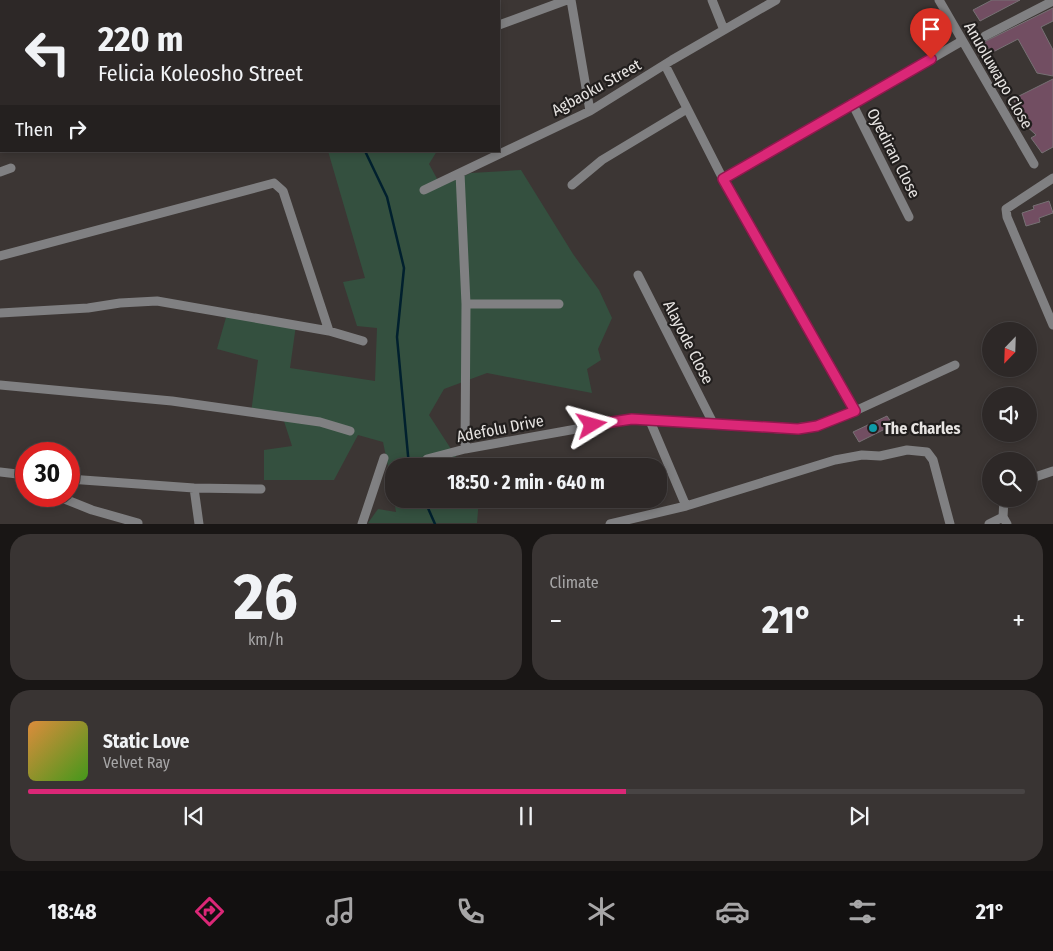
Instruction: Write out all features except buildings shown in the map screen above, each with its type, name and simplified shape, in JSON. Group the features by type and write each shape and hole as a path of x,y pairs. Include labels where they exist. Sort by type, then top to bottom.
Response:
{"street":[{"path":"500,24 567,0"},
{"path":"571,0 590,111"},
{"path":"712,0 724,30"},
{"name":"Agbaoku Street","path":"424,190 590,111 776,0"},
{"name":"Anuoluwapo Close","path":"939,0 1034,164"},
{"path":"985,36 1053,1"},
{"path":"723,179 962,41"},
{"path":"665,65 723,179 855,411"},
{"name":"Oyediran Close","path":"852,103 909,217"},
{"path":"572,185 602,160 687,109"},
{"path":"0,172 11,168"},
{"path":"460,172 466,304 465,449"},
{"path":"1053,178 1006,209 1007,216 1053,325"},
{"path":"0,256 274,183 283,192 329,331"},
{"name":"Alayode Close","path":"638,275 713,423"},
{"path":"0,313 88,308 120,303 157,301 329,331 363,341"},
{"path":"466,304 559,304"},
{"name":"Adefolu Drive","path":"431,458 465,449 632,419 798,429 817,426 855,411 955,364"},
{"path":"0,385 172,401 320,422 350,431"},
{"path":"650,421 686,506"},
{"path":"610,524 686,506 835,460 862,455 880,456 907,450 928,452 933,460 950,524"},
{"path":"362,524 384,458"},
{"path":"1037,476 1053,471"},
{"path":"0,472 15,474"},
{"path":"80,481 194,488 262,489"},
{"path":"194,488 199,524"},
{"path":"80,505 138,524"},
{"path":"988,524 1005,520 1004,507"}],"green space":[{"path":"328,152 436,152 429,164 441,186 471,173 521,170 573,254 599,290 612,318 598,349 601,360 587,369 592,393 487,373 444,389 429,415 457,458 386,458 383,442 358,435 334,480 264,480 264,450 292,446 283,418 251,413 258,360 217,349 227,314 296,325 290,368 375,381 377,328 357,326 343,282 365,278"},
{"path":"395,508 478,508 477,523 368,523 378,509 396,512"}],"waterway":[{"path":"365,152 387,197 404,268 397,337 408,458"},
{"path":"428,508 435,524"}],"place":[{"name":"The Charles","path":"873,428"}],"route":[{"path":"592,425 632,419 798,429 817,426 855,411 723,179 931,59"}]}
